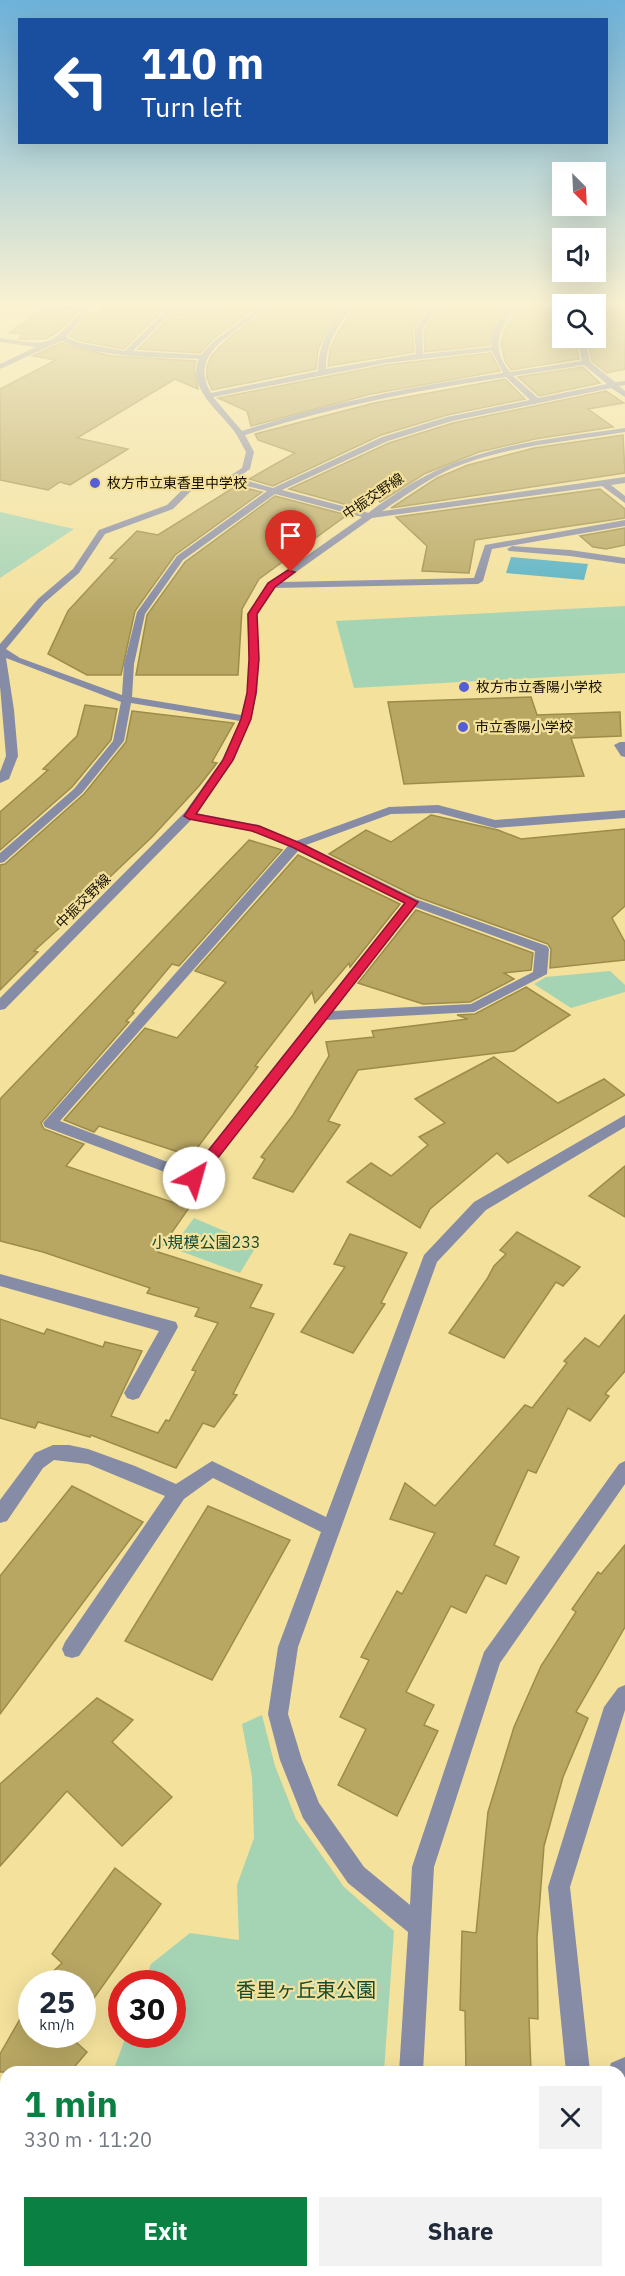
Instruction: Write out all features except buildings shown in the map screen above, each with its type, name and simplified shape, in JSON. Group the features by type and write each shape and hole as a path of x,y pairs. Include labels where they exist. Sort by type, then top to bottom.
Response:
{"street":[{"path":"219,409 240,434 250,452 246,469 230,479"},
{"path":"240,434 279,420 320,409"},
{"path":"0,859 78,792 118,741 127,699 129,664 140,614 180,558 273,491 385,439 450,419 494,409"},
{"name":"中振交野線","path":"0,1006 189,816 228,760 246,719 252,693 254,659 252,614 271,585 405,491 444,469 489,453 625,430"},
{"path":"0,780 3,779 12,756 9,710 0,650 41,601 76,570 102,532 170,507 191,486 213,480 230,479 369,516 625,480"},
{"path":"603,483 625,500"},
{"path":"271,585 478,581 488,547 625,523"},
{"path":"487,550 524,549 625,561"},
{"path":"0,650 16,660 127,699 246,719"},
{"path":"625,745 621,745 625,754"},
{"path":"412,902 194,1178 50,1123 296,845 389,811 438,809 495,824 625,814"},
{"path":"189,816 255,828 296,845 412,902 542,949 540,974 474,1008 322,1016"},
{"path":"419,1927 356,1875 310,1810 291,1760 278,1714 288,1647 430,1259 480,1206 625,1120"},
{"path":"0,1280 170,1327 133,1394"},
{"path":"0,1515 42,1458 54,1452 84,1454 177,1493"},
{"path":"72,1649 177,1493 212,1469 331,1528"},
{"path":"411,2066 423,1867 491,1659 625,1469"},
{"path":"577,2066 559,1887 614,1707 625,1695"}],"green space":[{"path":"0,512 74,529 0,578"},
{"path":"625,606 625,673 354,688 336,621"},
{"path":"610,971 625,985 625,992 571,1008 534,984 546,977"},
{"name":"小規模公園233","path":"194,1218 257,1245 240,1273 172,1248"},
{"name":"香里ヶ丘東公園","path":"262,1715 275,1766 296,1819 344,1887 394,1931 384,2066 115,2066 122,2048 186,2048 186,1970 149,1970 151,1964 190,1933 239,1940 237,1885 254,1838 252,1777 242,1724"}],"water":[{"path":"511,557 588,564 584,580 506,573"}],"place":[{"name":"枚方市立東香里中学校","path":"95,483"},
{"name":"枚方市立香陽小学校","path":"464,687"},
{"name":"市立香陽小学校","path":"463,727"}],"route":[{"path":"194,1178 412,902 296,845 255,828 189,816 228,760 246,719 252,693 254,659 252,614 271,585 291,572"}]}
